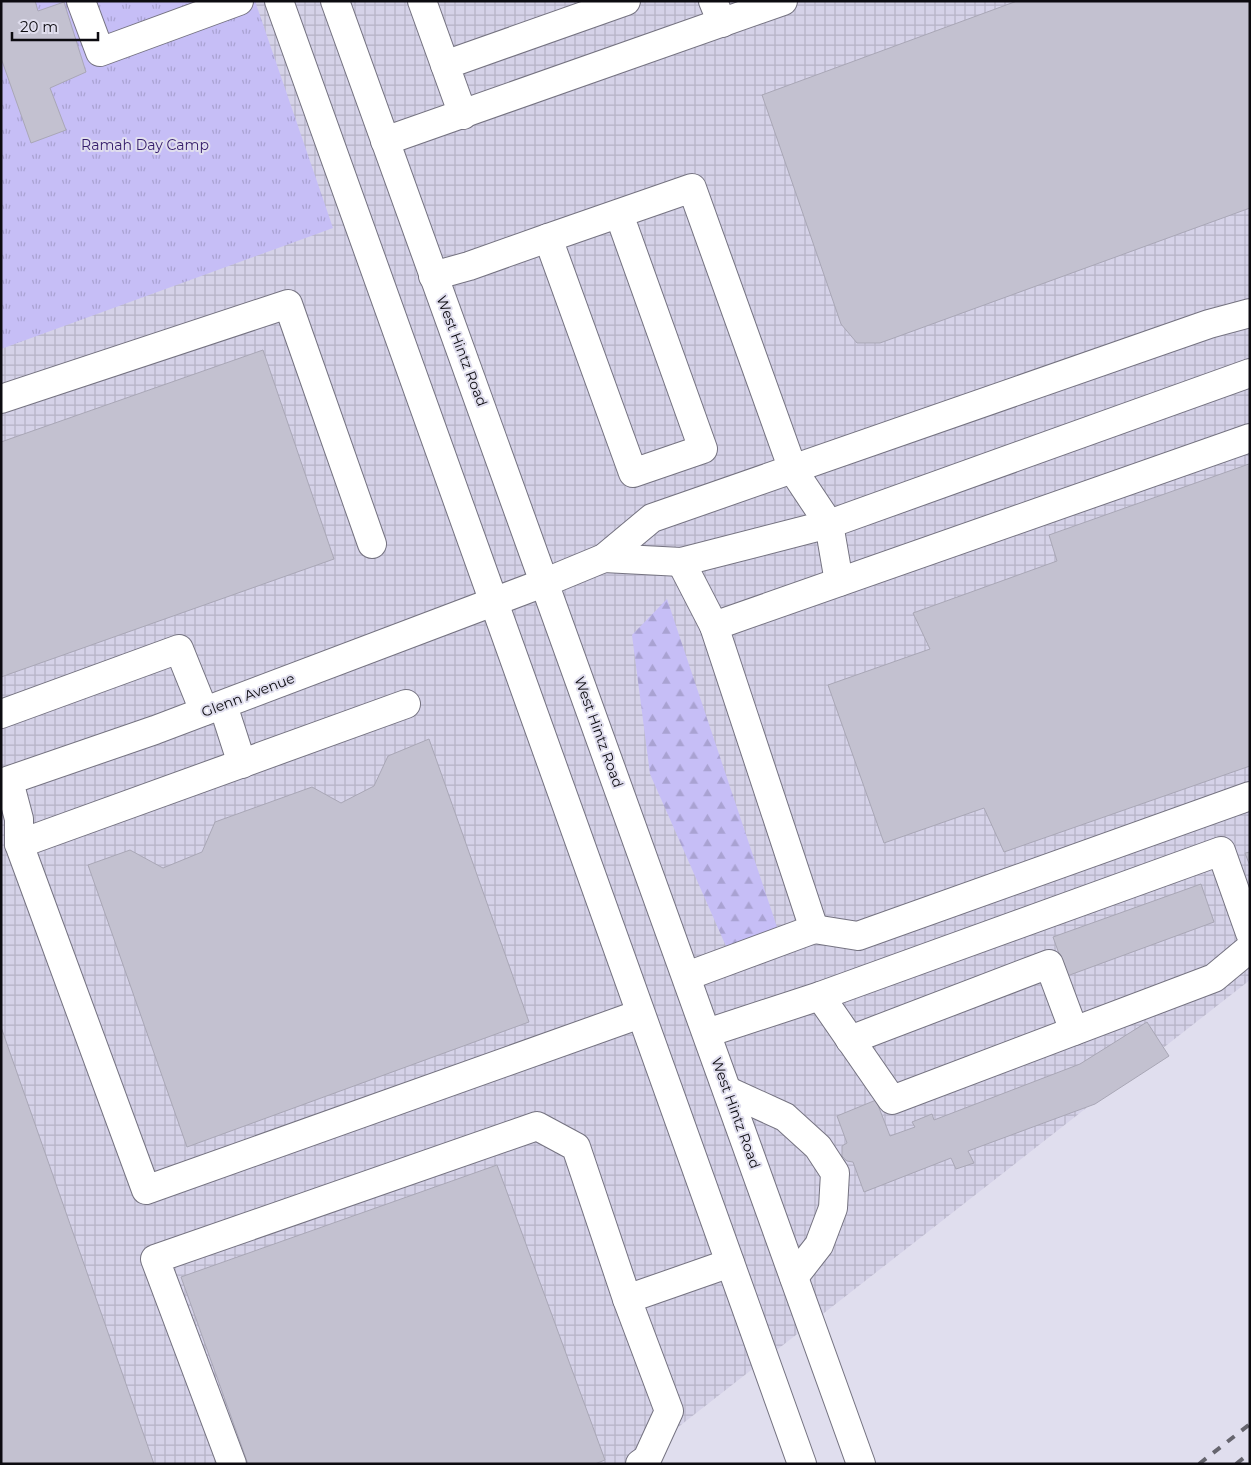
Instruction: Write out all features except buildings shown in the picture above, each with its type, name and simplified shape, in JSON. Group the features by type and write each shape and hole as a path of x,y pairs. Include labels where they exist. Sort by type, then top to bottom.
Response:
{"main road":[{"path":"81,1 100,52 240,1"},
{"path":"280,1 430,421 492,602 802,1464"},
{"name":"West Hintz Road","path":"335,1 433,276 546,582 861,1464"},
{"path":"422,1 463,115"},
{"path":"445,65 626,1"},
{"path":"386,141 463,115 717,12 783,1"},
{"path":"433,276 469,266 692,188 793,470 828,524 839,582"},
{"path":"548,238 633,473 642,470 703,449 619,214"},
{"path":"1,399 288,304 372,544"},
{"path":"604,558 652,518 1209,324 1250,313"},
{"path":"604,558 681,562 828,524 1250,373"},
{"path":"714,626 1250,438"},
{"name":"Glenn Avenue","path":"5,782 214,708 546,582 604,558"},
{"path":"681,562 714,626 814,929"},
{"path":"1,714 179,649 214,708 242,764"},
{"path":"19,844 406,704"},
{"path":"5,782 19,819 19,844 146,1190 640,1014"},
{"path":"687,976 814,929 858,936 1250,796"},
{"path":"707,1033 820,996 1221,851 1250,933"},
{"path":"820,996 892,1100 1214,978 1250,948"},
{"path":"850,1040 1049,964 1074,1031"},
{"path":"728,1091 786,1117 818,1147 835,1173 833,1208 819,1245 794,1277"},
{"path":"232,1464 155,1258 537,1126 576,1148 627,1299 669,1412 647,1459 640,1464"},
{"path":"627,1299 730,1263"}],"shaded area":[{"path":"1,1 1250,1 1250,980 631,1464 1,1464"}],"green space":[{"name":"Ramah Day Camp","path":"1,1 255,1 333,228 1,349"},
{"path":"667,599 779,933 729,953 650,774 632,635"}],"railway":[{"path":"1199,1464 1250,1424"},
{"path":"1236,1464 1250,1453"}]}
